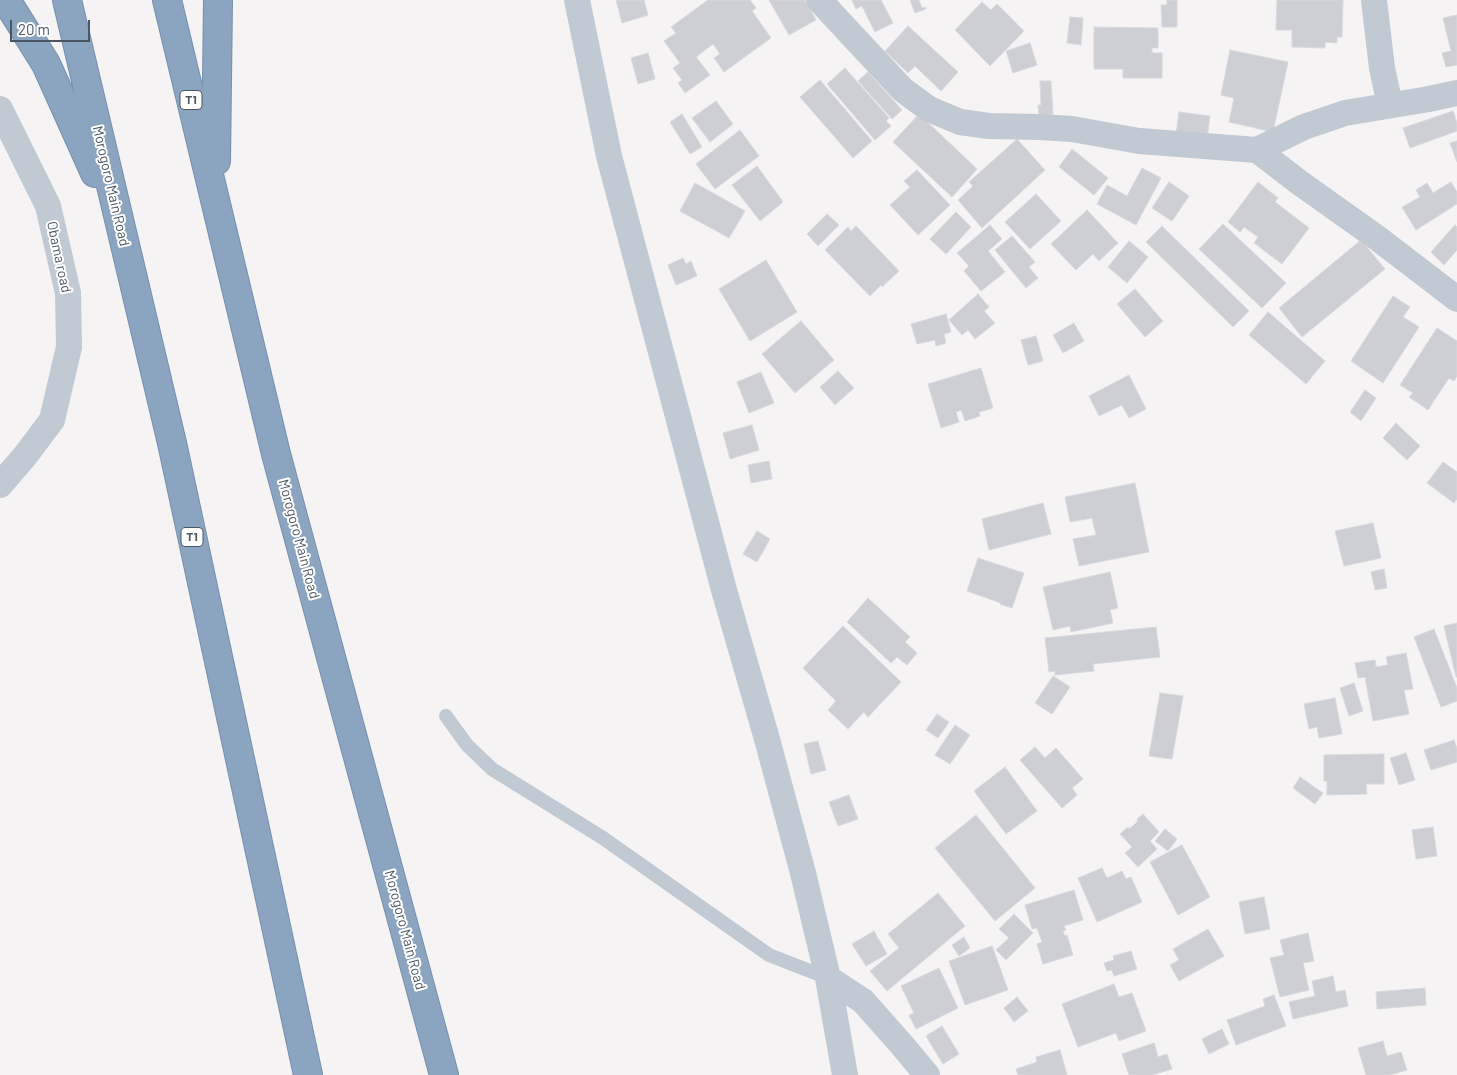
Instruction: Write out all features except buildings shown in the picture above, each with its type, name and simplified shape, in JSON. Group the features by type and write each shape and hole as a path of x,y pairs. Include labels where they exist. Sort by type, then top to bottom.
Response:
{"highway":[{"path":"6,0 46,64 122,233"},
{"name":"Morogoro Main Road","path":"67,0 172,443 308,1075"},
{"name":"Morogoro Main Road","path":"167,0 279,463 444,1075"},
{"path":"215,201 218,0"}],"street":[{"path":"577,0 609,156 724,590 758,744 801,864 828,978 845,1075"},
{"path":"819,0 903,90 929,109 960,122 990,126 1072,129 1139,141 1257,150 1304,128 1345,113 1457,93"},
{"path":"1374,0 1382,68 1390,105"},
{"name":"Obama road","path":"0,109 48,206 68,294 69,347 52,420 26,456 0,485"},
{"path":"1257,150 1457,299"},
{"path":"828,978 863,1001 927,1075"}],"lane":[{"path":"446,716 467,745 492,769 603,838 769,955 828,978"}]}
